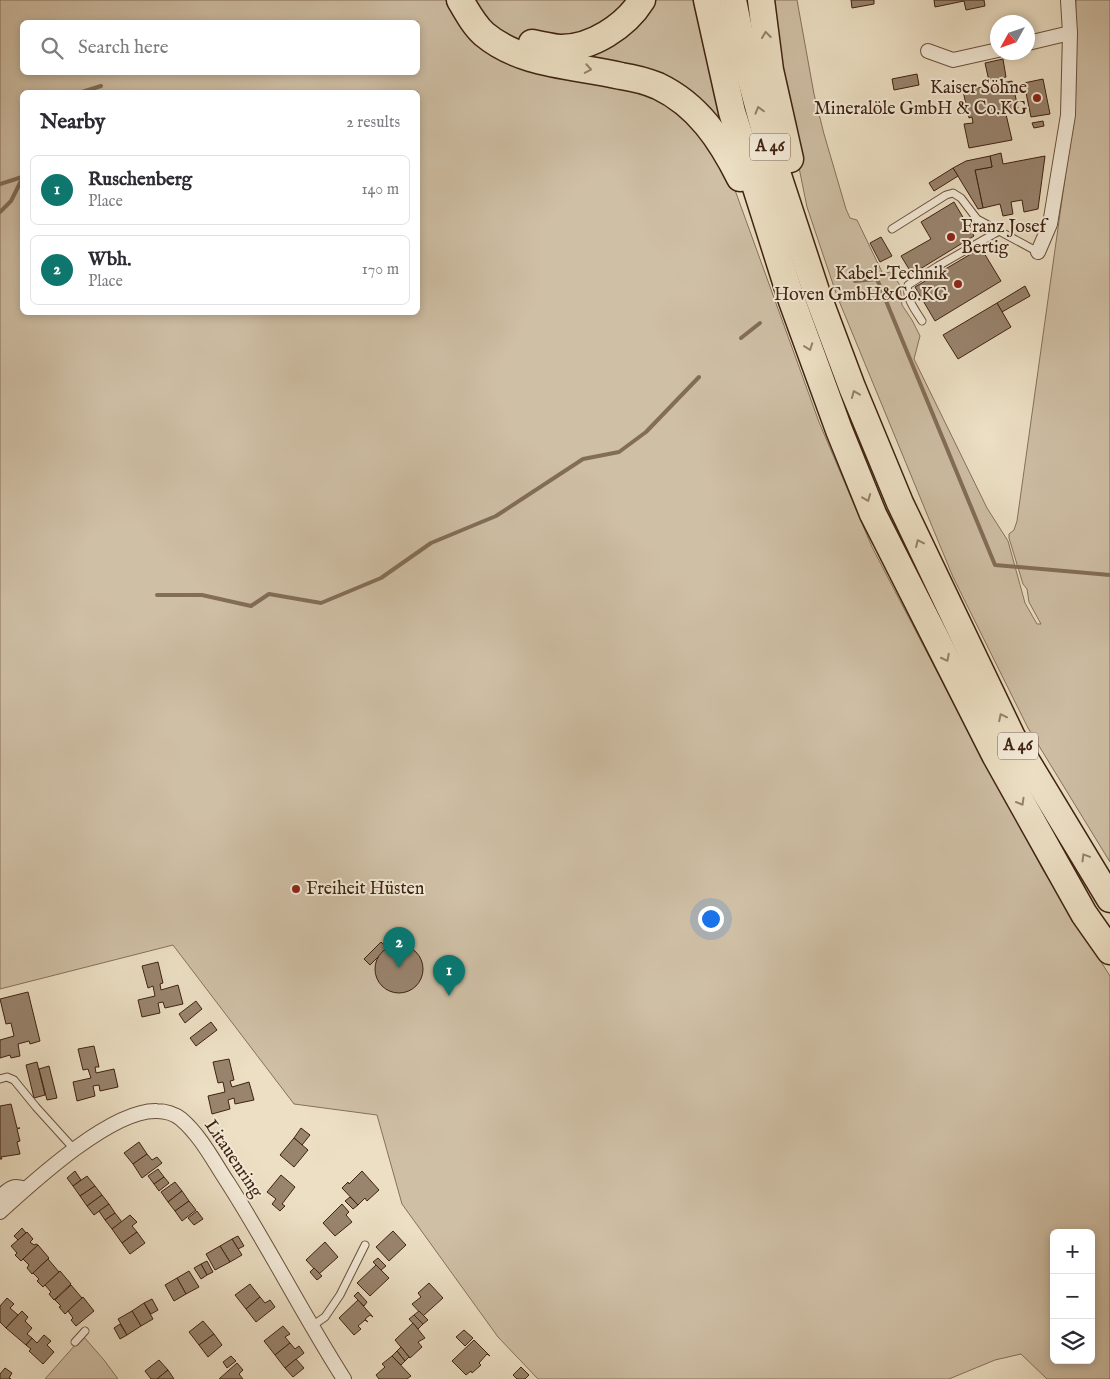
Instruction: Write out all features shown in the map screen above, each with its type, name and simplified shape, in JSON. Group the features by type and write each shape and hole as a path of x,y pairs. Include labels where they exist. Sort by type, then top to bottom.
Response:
{"highway":[{"path":"460,0 472,20 483,33 505,49 530,59 598,70 641,80 658,86 689,106 714,133 727,153 740,179 778,288 792,301"},
{"path":"477,0 483,10 496,24 509,34 524,41 561,48 584,44 607,34 627,19 642,0"},
{"name":"A 46","path":"707,0 732,112 792,301 839,430 873,514 995,755 1084,914 1110,951"},
{"name":"A 46","path":"732,0 744,54 772,157 816,290 852,387 900,503 1012,737 1110,898"},
{"path":"761,0 770,70 802,211 820,273 816,290"}],"street":[{"path":"1038,252 1050,224 1068,115 1070,33 1068,0"},
{"path":"1035,41 1070,33"},
{"path":"928,51 952,60 990,52"},
{"name":"Litauenring","path":"0,1212 83,1142 114,1124 142,1112 157,1110 170,1113 181,1119 203,1143 245,1210 344,1379"},
{"name":"Litauenring","path":"0,1197 12,1186 25,1189"}],"lane":[{"path":"892,229 946,195 953,193 961,198 977,219 1038,252"},
{"path":"922,321 909,298 908,285 999,230"},
{"path":"0,1079 7,1077 14,1080 74,1149"},
{"path":"312,1326 325,1317 340,1295 365,1245"},
{"path":"75,1342 85,1331"}],"shaded area":[{"path":"0,0 693,0 722,122 708,136 731,179 819,422 872,547 1043,870 1110,976 1110,1379 1047,1379 1021,1354 995,1360 949,1379 538,1379 498,1337 402,1204 377,1115 294,1104 173,945 0,989"},
{"path":"771,0 797,0 814,94 846,209 850,218 857,220 883,274 890,272 900,285 902,305 920,336 914,359 987,508 1008,541 1025,603 1037,624 1041,624 1029,602 1027,589 1023,584 1009,534 1014,530 1017,521 1072,128 1076,0 1110,0 1110,862 1028,728 953,577 837,296 807,207 781,79"},
{"path":"83,1336 118,1379 45,1379"}],"building":[{"path":"851,0 874,0 874,4 852,8"},
{"path":"934,0 984,0 985,6 966,10 964,1 935,7"},
{"path":"1003,60 1006,77 989,81 985,63"},
{"path":"917,74 919,85 894,90 892,79"},
{"name":"Kaiser Söhne Mineralöle GmbH & Co.KG","path":"1043,79 1050,114 1031,117 1024,83"},
{"path":"1012,81 1018,108 1005,110 1012,140 969,148 964,124 973,123 972,117 969,118 963,91"},
{"path":"1043,121 1044,126 1034,128 1032,123"},
{"path":"1001,153 1003,164 1045,156 1038,209 1024,212 1022,200 1011,202 1013,214 1003,216 1000,204 983,208 975,170 992,167 990,156"},
{"path":"990,156 992,167 975,170 983,208 978,209 953,168 966,161"},
{"path":"953,168 958,176 934,191 929,183"},
{"name":"Franz Josef Bertig","path":"954,202 974,236 912,274 901,256 931,239 921,222"},
{"path":"881,237 892,256 880,262 870,243"},
{"name":"Kabel-Technik Hoven GmbH&Co.KG","path":"981,248 1001,281 935,321 915,287"},
{"path":"1025,286 1030,296 1002,312 997,303"},
{"path":"997,303 1011,327 958,359 943,335"},
{"path":"381,942 387,948 370,965 364,959"},
{"path":"394,945 404,945 416,952 423,964 423,974 416,986 404,993 394,993 386,989 379,982 375,974 375,964 379,956 386,949"},
{"path":"158,962 163,983 160,984 161,990 178,985 183,1004 165,1008 163,1002 158,1003 160,1013 142,1017 138,1000 155,996 153,986 148,988 142,966"},
{"path":"28,992 40,1041 30,1044 29,1041 18,1044 20,1056 11,1058 10,1055 0,1058 0,1040 14,1036 11,1023 6,1024 0,999"},
{"path":"196,1001 202,1009 185,1023 179,1014"},
{"path":"211,1022 217,1030 196,1046 190,1038"},
{"path":"94,1046 99,1067 95,1067 96,1073 114,1069 118,1087 100,1091 99,1085 93,1086 95,1096 77,1101 73,1082 91,1078 88,1069 83,1070 78,1049"},
{"path":"229,1059 234,1080 230,1081 232,1087 249,1082 254,1100 235,1104 234,1098 228,1100 230,1109 212,1114 208,1096 225,1092 223,1082 218,1083 213,1062"},
{"path":"37,1062 45,1095 34,1098 26,1065"},
{"path":"49,1066 57,1098 47,1100 39,1069"},
{"path":"11,1104 17,1128 20,1128 17,1129 20,1141 17,1142 20,1154 1,1157 2,1159 0,1159 0,1106"},
{"path":"301,1128 310,1135 302,1145 294,1138"},
{"path":"294,1138 308,1150 294,1167 280,1155"},
{"path":"139,1142 147,1154 133,1164 124,1153"},
{"path":"147,1154 152,1160 157,1157 162,1163 142,1178 133,1164"},
{"path":"158,1169 164,1177 154,1184 148,1176"},
{"path":"75,1171 81,1180 73,1186 67,1178"},
{"path":"362,1171 379,1190 367,1201 365,1198 358,1205 342,1188"},
{"path":"281,1175 295,1187 282,1204 285,1206 280,1211 272,1204 276,1199 267,1192"},
{"path":"87,1176 95,1186 80,1196 73,1186"},
{"path":"164,1177 169,1183 159,1191 154,1184"},
{"path":"175,1182 182,1191 168,1202 161,1192"},
{"path":"95,1186 102,1195 87,1206 80,1196"},
{"path":"182,1191 189,1201 175,1211 168,1202"},
{"path":"102,1195 109,1204 94,1215 87,1206"},
{"path":"350,1197 358,1205 353,1209 345,1201"},
{"path":"189,1201 196,1210 182,1221 175,1211"},
{"path":"109,1204 115,1213 105,1220 99,1211"},
{"path":"342,1204 349,1212 346,1215 352,1222 335,1236 323,1223"},
{"path":"197,1211 203,1219 194,1225 188,1218"},
{"path":"115,1213 122,1222 112,1229 105,1220"},
{"path":"130,1215 137,1222 132,1226 137,1232 122,1243 112,1229"},
{"path":"22,1228 26,1233 18,1240 14,1236"},
{"path":"393,1231 406,1245 389,1261 376,1247"},
{"path":"27,1232 33,1239 30,1242 38,1245 21,1261 15,1255 17,1253 11,1246"},
{"path":"137,1232 145,1243 130,1254 122,1243"},
{"path":"238,1236 244,1246 238,1249 232,1239"},
{"path":"232,1239 242,1255 230,1262 220,1246"},
{"path":"325,1242 338,1257 319,1274 306,1260"},
{"path":"38,1245 49,1258 32,1274 27,1268 29,1265 23,1259"},
{"path":"220,1246 230,1262 215,1270 206,1254"},
{"path":"378,1258 386,1266 381,1270 373,1262"},
{"path":"48,1259 59,1272 43,1287 33,1273"},
{"path":"207,1261 213,1272 207,1275 201,1264"},
{"path":"201,1264 207,1275 201,1279 194,1268"},
{"path":"376,1265 389,1278 370,1296 357,1283"},
{"path":"314,1268 322,1276 317,1280 310,1272"},
{"path":"60,1271 71,1284 54,1300 49,1294 51,1292 45,1285"},
{"path":"189,1271 199,1287 186,1294 177,1278"},
{"path":"177,1278 186,1294 174,1301 165,1285"},
{"path":"429,1283 443,1298 423,1316 412,1304 421,1297 418,1293"},
{"path":"250,1284 260,1297 246,1309 235,1295"},
{"path":"71,1285 82,1298 65,1314 55,1300"},
{"path":"358,1292 367,1302 364,1306 354,1296"},
{"path":"83,1297 94,1311 76,1326 71,1320 73,1318 68,1311"},
{"path":"260,1297 265,1303 270,1300 275,1307 256,1322 246,1309"},
{"path":"7,1298 14,1304 10,1308 18,1315 6,1328 0,1322 0,1306"},
{"path":"152,1299 158,1310 151,1314 144,1303"},
{"path":"358,1300 373,1317 370,1315 365,1319 368,1322 365,1320 358,1326 361,1329 354,1335 339,1318"},
{"path":"144,1303 153,1319 141,1326 132,1311"},
{"path":"22,1311 28,1317 25,1321 32,1328 27,1334 32,1338 26,1345 6,1328"},
{"path":"132,1311 141,1326 127,1335 118,1319"},
{"path":"419,1311 428,1320 423,1324 414,1315"},
{"path":"414,1315 423,1324 418,1329 409,1319"},
{"path":"203,1321 214,1334 199,1345 189,1332"},
{"path":"413,1323 425,1338 418,1342 422,1347 410,1358 395,1340"},
{"path":"120,1324 127,1335 120,1339 114,1328"},
{"path":"283,1326 290,1334 285,1337 290,1343 275,1355 264,1341"},
{"path":"464,1330 473,1338 465,1346 456,1337"},
{"path":"214,1334 222,1345 208,1357 199,1345"},
{"path":"44,1335 51,1341 47,1345 54,1352 43,1364 29,1351 31,1349 26,1345 32,1338 37,1343"},
{"path":"474,1340 490,1356 487,1354 479,1363 481,1365 472,1373 471,1371 466,1375 452,1361"},
{"path":"290,1343 295,1349 299,1346 304,1353 285,1368 275,1355"},
{"path":"401,1347 409,1357 405,1361 397,1351"},
{"path":"397,1351 405,1361 401,1365 392,1356"},
{"path":"231,1356 236,1361 227,1368 223,1362"},
{"path":"392,1356 411,1376 407,1379 379,1379 376,1375 385,1367 382,1364"},
{"path":"296,1359 304,1368 293,1377 285,1368"},
{"path":"159,1360 168,1370 157,1379 151,1379 145,1371"},
{"path":"237,1363 243,1370 239,1374 243,1379 219,1379"},
{"path":"521,1367 529,1375 525,1379 517,1379 513,1375"},
{"path":"5,1368 12,1373 9,1378 11,1379 0,1379 0,1374"},
{"path":"168,1370 174,1379 157,1379"}],"waterway":[{"path":"88,90 101,86"},
{"path":"0,184 20,178"},
{"path":"0,212 11,201 20,183"},
{"path":"855,281 877,279 995,565 1110,575"},
{"path":"741,338 760,323"},
{"path":"157,595 202,595 251,606 269,594 321,603 381,578 431,543 496,516 583,459 619,452 646,432 699,377"}],"place":[{"name":"Kaiser Söhne Mineralöle GmbH & Co.KG","path":"1037,98"},
{"name":"Franz Josef Bertig","path":"951,237"},
{"name":"Kabel-Technik Hoven GmbH&Co.KG","path":"958,284"},
{"name":"Freiheit Hüsten","path":"296,889"},
{"name":"Wbh.","path":"399,968"},
{"name":"Ruschenberg","path":"449,996"}]}
